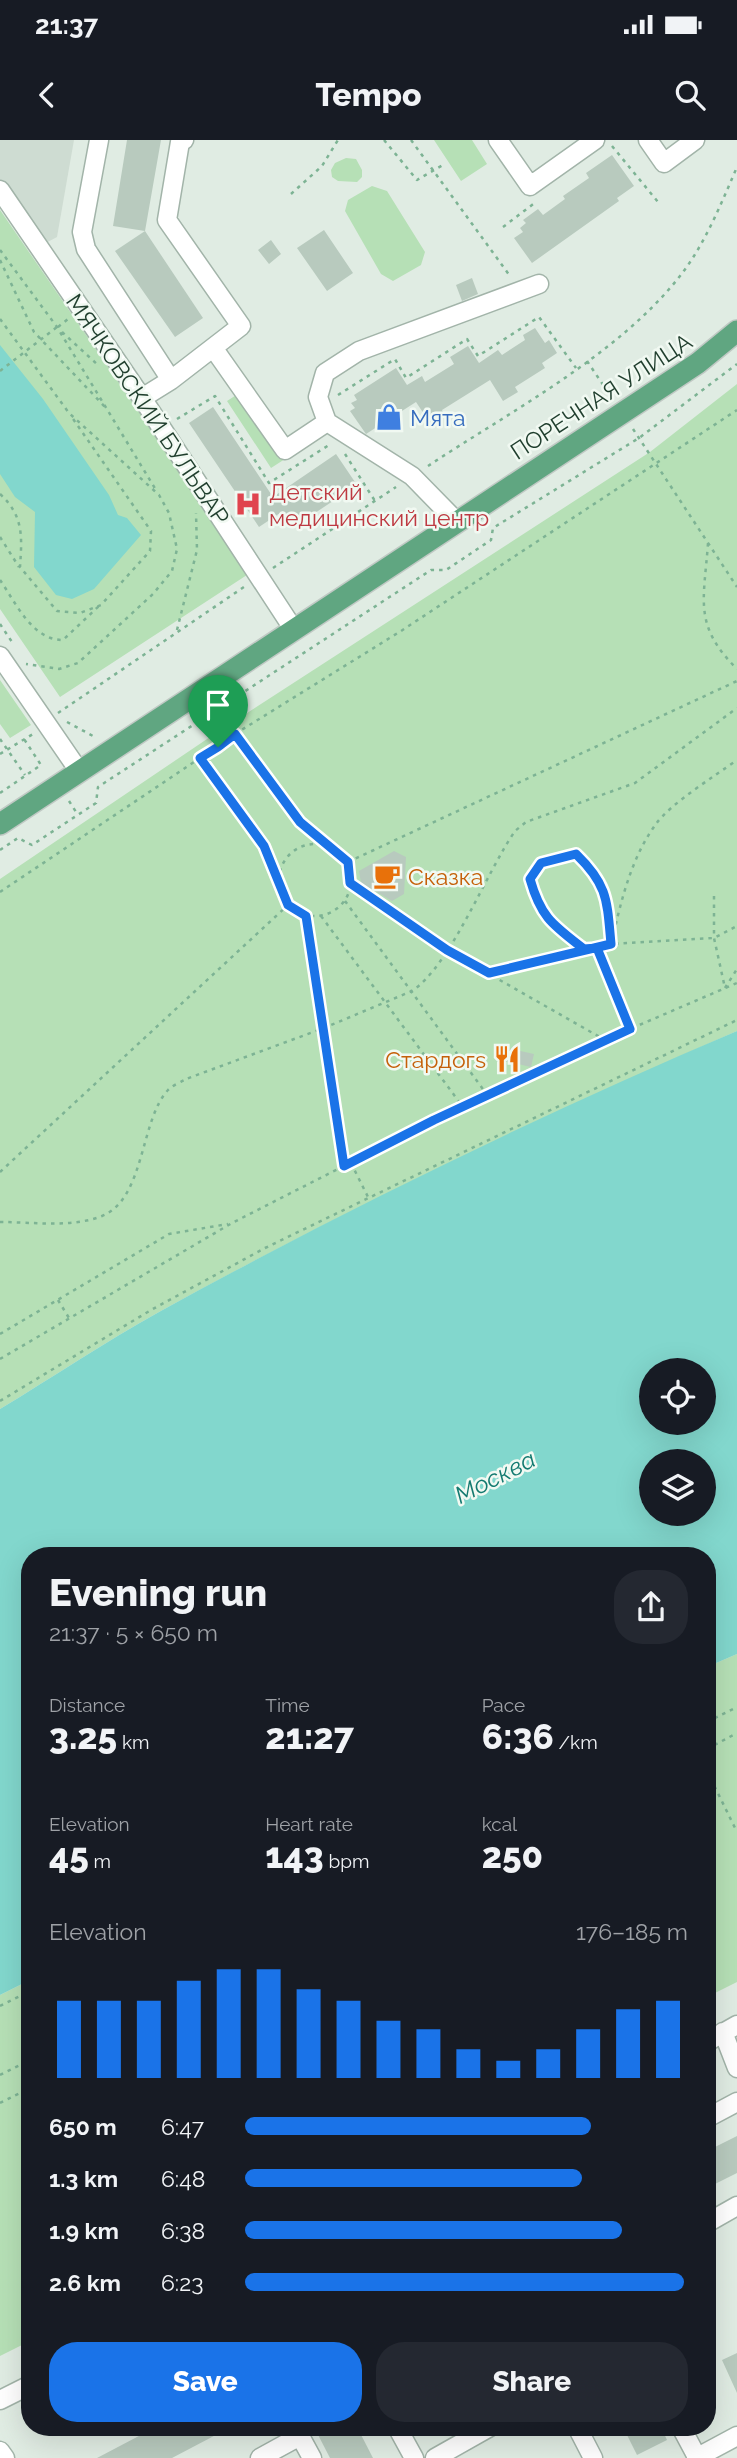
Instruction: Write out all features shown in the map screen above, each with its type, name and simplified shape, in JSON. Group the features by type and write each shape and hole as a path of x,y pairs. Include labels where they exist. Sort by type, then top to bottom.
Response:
{"main road":[{"name":"ПОРЕЧНАЯ УЛИЦА","path":"0,824 698,363 737,331"}],"street":[{"path":"99,140 82,232 86,248 171,380"},
{"path":"142,398 214,349 241,326 167,220 180,142 184,140"},
{"path":"498,140 530,186 599,147"},
{"path":"648,140 664,163 695,140"},
{"name":"МЯЧКОВСКИЙ БУЛЬВАР","path":"0,190 195,477 294,630"},
{"path":"457,522 412,476 323,414 318,397 325,373 359,351 539,284"},
{"path":"214,349 285,450 323,414"},
{"path":"0,656 79,771"},
{"path":"730,2028 737,2068"},
{"path":"716,2113 737,2102"},
{"path":"716,2218 737,2206"},
{"path":"0,2400 21,2390"},
{"path":"260,2458 300,2436 312,2458"},
{"path":"402,2436 414,2458"},
{"path":"435,2458 474,2436"},
{"path":"582,2436 593,2458"},
{"path":"685,2436 696,2458 729,2446"},
{"path":"0,2451 5,2458"}],"path":[{"path":"291,194 322,166 338,140"},
{"path":"384,140 417,180 443,165"},
{"path":"411,140 520,290"},
{"path":"599,147 614,145 658,202"},
{"path":"503,227 536,203"},
{"path":"0,250 57,327 159,495 169,513 177,549 172,571 153,594 78,663 59,669 26,664"},
{"path":"0,260 34,332 110,413"},
{"path":"323,414 395,359 406,378 467,339 478,356 539,317 576,368"},
{"path":"0,580 39,634 48,640 63,640 78,630 150,551 151,531 1,319"},
{"path":"0,371 57,327"},
{"path":"0,850 18,838 32,845 78,815 96,803 98,787 431,570 446,570 491,540 493,528 639,438 737,364"},
{"path":"0,892 235,734 401,631 737,410"},
{"path":"69,413 159,495"},
{"path":"650,452 737,587"},
{"path":"177,630 197,550 195,477"},
{"path":"0,494 17,514 23,532 20,567"},
{"path":"0,537 20,567 57,611 80,613 101,604"},
{"path":"708,543 704,596 706,628 737,669"},
{"path":"348,862 737,681"},
{"path":"0,1222 84,1220 113,1210 128,1187 160,1103 169,1089 186,1079 324,1028 412,991 422,984 447,950 515,831 526,822 635,783 737,708"},
{"path":"60,711 74,728 84,733 91,732 93,736"},
{"path":"199,720 218,747"},
{"path":"0,754 33,734"},
{"path":"200,758 264,846 288,905 306,916 321,916 345,901 350,883 348,862 300,822 235,734"},
{"path":"0,738 25,775"},
{"path":"0,793 41,765 24,739"},
{"path":"611,944 624,891 638,855 657,822 737,760"},
{"path":"69,801 78,815"},
{"path":"280,887 281,867 289,855 302,846 329,846"},
{"path":"584,949 554,926 537,906 530,879 541,863 555,856 576,854 597,875 607,901 611,944"},
{"path":"350,883 447,950 605,1040"},
{"path":"714,896 714,938 725,988"},
{"path":"345,901 488,1097"},
{"path":"0,1172 288,905"},
{"path":"306,916 344,1166"},
{"path":"321,916 463,1107"},
{"path":"489,973 611,944 714,938 737,926"},
{"path":"597,948 630,1029"},
{"path":"725,988 737,969"},
{"path":"0,1359 232,1223 344,1166 605,1040 737,984"},
{"path":"0,1401 151,1310 368,1197 737,1020"},
{"path":"351,1163 368,1197"},
{"path":"0,1334 169,1234 232,1223"},
{"path":"58,1300 70,1318"},
{"path":"716,1718 737,1707"},
{"path":"716,1744 737,1733"},
{"path":"716,1789 737,1832"},
{"path":"0,2006 21,1996"},
{"path":"0,2075 21,2064"},
{"path":"0,2103 21,2092"}],"shaded area":[{"path":"0,140 74,140 57,237 42,245 0,182"}],"green space":[{"path":"434,140 472,140 487,164 461,181"},
{"path":"346,158 356,159 362,170 362,177 357,182 338,181 332,177 331,170 335,163"},
{"path":"372,186 387,191 425,252 421,265 393,281 381,274 345,211 348,200"},
{"path":"0,210 250,573 60,697 0,609"},
{"path":"737,384 737,1031 518,1131 301,1237 139,1323 0,1409 0,879 210,737 650,452"},
{"path":"241,392 285,459 271,468 227,401"},
{"path":"0,680 31,725 10,738 0,724"},
{"path":"737,1654 737,1982 716,1992 716,1663"},
{"path":"21,1984 21,2346 0,2356 0,1995"}],"water":[{"path":"0,345 43,399 109,495 118,515 127,518 141,535 94,589 72,599 56,595 34,567 35,512 15,497 0,474"},
{"name":"Москва","path":"737,1031 737,1654 716,1663 716,1547 21,1547 21,1984 0,1995 0,1409 139,1323 300,1236 444,1164"}],"building":[{"path":"127,140 161,140 145,231 113,226"},
{"path":"612,155 634,186 617,198 619,201 532,263 514,238 523,232 520,228 526,223 523,220 538,209 543,215 565,199 563,196 589,178 586,173"},
{"path":"324,230 353,273 327,291 297,248"},
{"path":"145,231 203,318 175,337 115,251"},
{"path":"271,240 281,254 269,264 258,250"},
{"path":"472,278 478,294 462,301 456,285"},
{"path":"535,328 545,343 549,340 557,353 542,363 545,368 515,387 518,392 503,401 490,380 442,410 444,414 430,423 416,402 366,434 350,411 355,408 351,403 357,400 354,395 396,368 407,385 422,376 425,382 454,364 450,357 468,346 479,363 498,350 502,355 525,340 523,335"},
{"path":"213,407 273,497 336,454 357,485 294,527 283,511 259,527 189,423"},
{"path":"225,710 233,721 217,731 210,720"},
{"path":"394,851 406,857 404,894 392,901 361,883 359,871"},
{"path":"503,1047 534,1054 531,1067 500,1060"},
{"path":"737,2136 737,2173 716,2184 716,2146"},
{"path":"737,2353 737,2393 722,2360"},
{"path":"139,2436 214,2436 172,2458 97,2458"},
{"path":"319,2436 362,2436 373,2458 330,2458"},
{"path":"628,2436 665,2436 667,2440 637,2455"}],"place":[{"name":"Мята","path":"389,417"},
{"name":"Детский медицинский центр","path":"248,504"},
{"name":"Сказка","path":"387,876"},
{"name":"Стардогs","path":"507,1059"}],"route":[{"path":"218,747 200,758 264,846 288,905 306,916 344,1166 434,1120 630,1029 597,948 584,949 554,926 537,906 530,879 541,863 555,856 576,854 597,875 607,901 611,944 584,949 489,973 447,950 350,883 348,862 300,822 235,734 218,747"}]}
